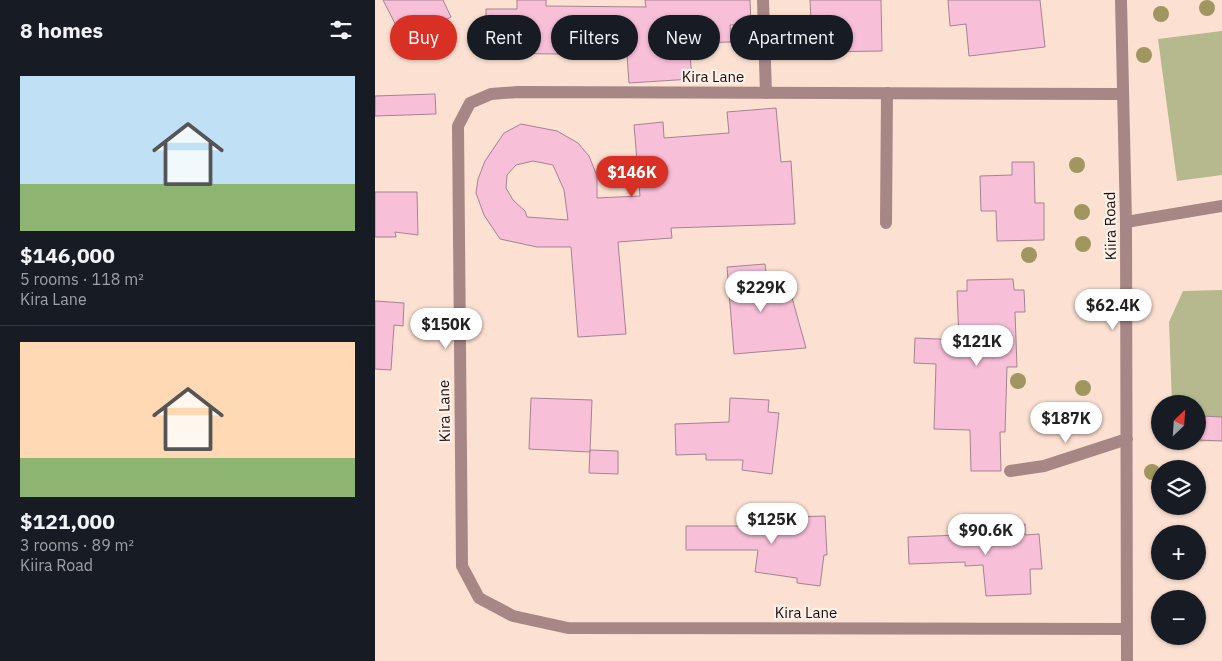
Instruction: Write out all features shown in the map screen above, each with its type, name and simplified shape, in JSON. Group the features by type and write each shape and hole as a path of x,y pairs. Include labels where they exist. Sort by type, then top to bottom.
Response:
{"street":[{"path":"763,0 766,92"},
{"name":"Kiira Road","path":"1121,0 1126,222 1127,661"},
{"name":"Kira Lane","path":"1123,94 518,92 491,94 470,103 457,126 462,566 479,598 513,616 568,628 1127,629"},
{"path":"886,223 887,93"},
{"path":"1126,222 1222,206"},
{"path":"1009,471 1044,466 1127,439"}],"green space":[{"path":"1222,31 1222,175 1177,181 1158,39"},
{"path":"1222,290 1222,441 1206,441 1206,395 1172,395 1169,322 1183,291"}],"building":[{"path":"383,0 443,0 450,15 391,15"},
{"path":"517,0 546,0 546,6 646,7 645,0 750,0 751,15 730,15 730,42 720,42 720,15 648,15 648,60 690,60 692,79 629,83 627,60 638,60 638,15 551,15 551,54 541,54 541,15 486,15 486,9 517,9"},
{"path":"810,0 881,0 882,51 853,51 853,15 811,15"},
{"path":"948,0 1040,0 1045,47 969,56 966,24 950,26"},
{"path":"435,94 436,114 375,116 375,96"},
{"path":"776,108 781,162 791,161 795,224 671,228 672,238 618,242 626,334 578,337 571,247 537,247 500,239 484,215 476,193 478,179 485,161 504,133 521,124 557,131 578,143 589,156 597,176 597,198 640,196 634,125 663,122 664,138 729,133 727,112","holes":["533,161 553,165 564,190 568,220 527,217 525,211 513,200 506,188 507,175 516,165"]},
{"path":"1012,162 1034,162 1035,203 1044,203 1044,240 997,241 996,211 981,211 980,176 1012,175"},
{"path":"375,192 417,192 418,235 395,232 396,237 375,237"},
{"path":"765,264 768,293 789,287 806,348 734,354 727,267"},
{"path":"1013,279 1014,290 1024,290 1025,312 1015,312 1017,367 1007,367 1005,432 1000,432 1001,471 971,471 970,430 934,429 936,364 914,363 915,338 959,340 957,291 967,291 967,280"},
{"path":"375,301 404,303 403,326 394,325 391,370 375,369"},
{"path":"531,398 592,400 590,452 529,449"},
{"path":"730,398 769,400 768,412 779,413 772,474 742,470 743,460 706,460 706,454 676,455 675,424 729,422"},
{"path":"1206,416 1222,417 1222,441 1206,440"},
{"path":"590,450 618,451 618,474 589,473"},
{"path":"825,516 827,555 824,555 820,586 797,583 797,578 755,572 758,550 686,550 686,526 758,526 758,518"},
{"path":"1025,524 1025,535 1039,534 1042,569 1030,569 1031,594 986,596 983,565 965,566 965,562 909,564 908,537 987,534 986,527"}]}
